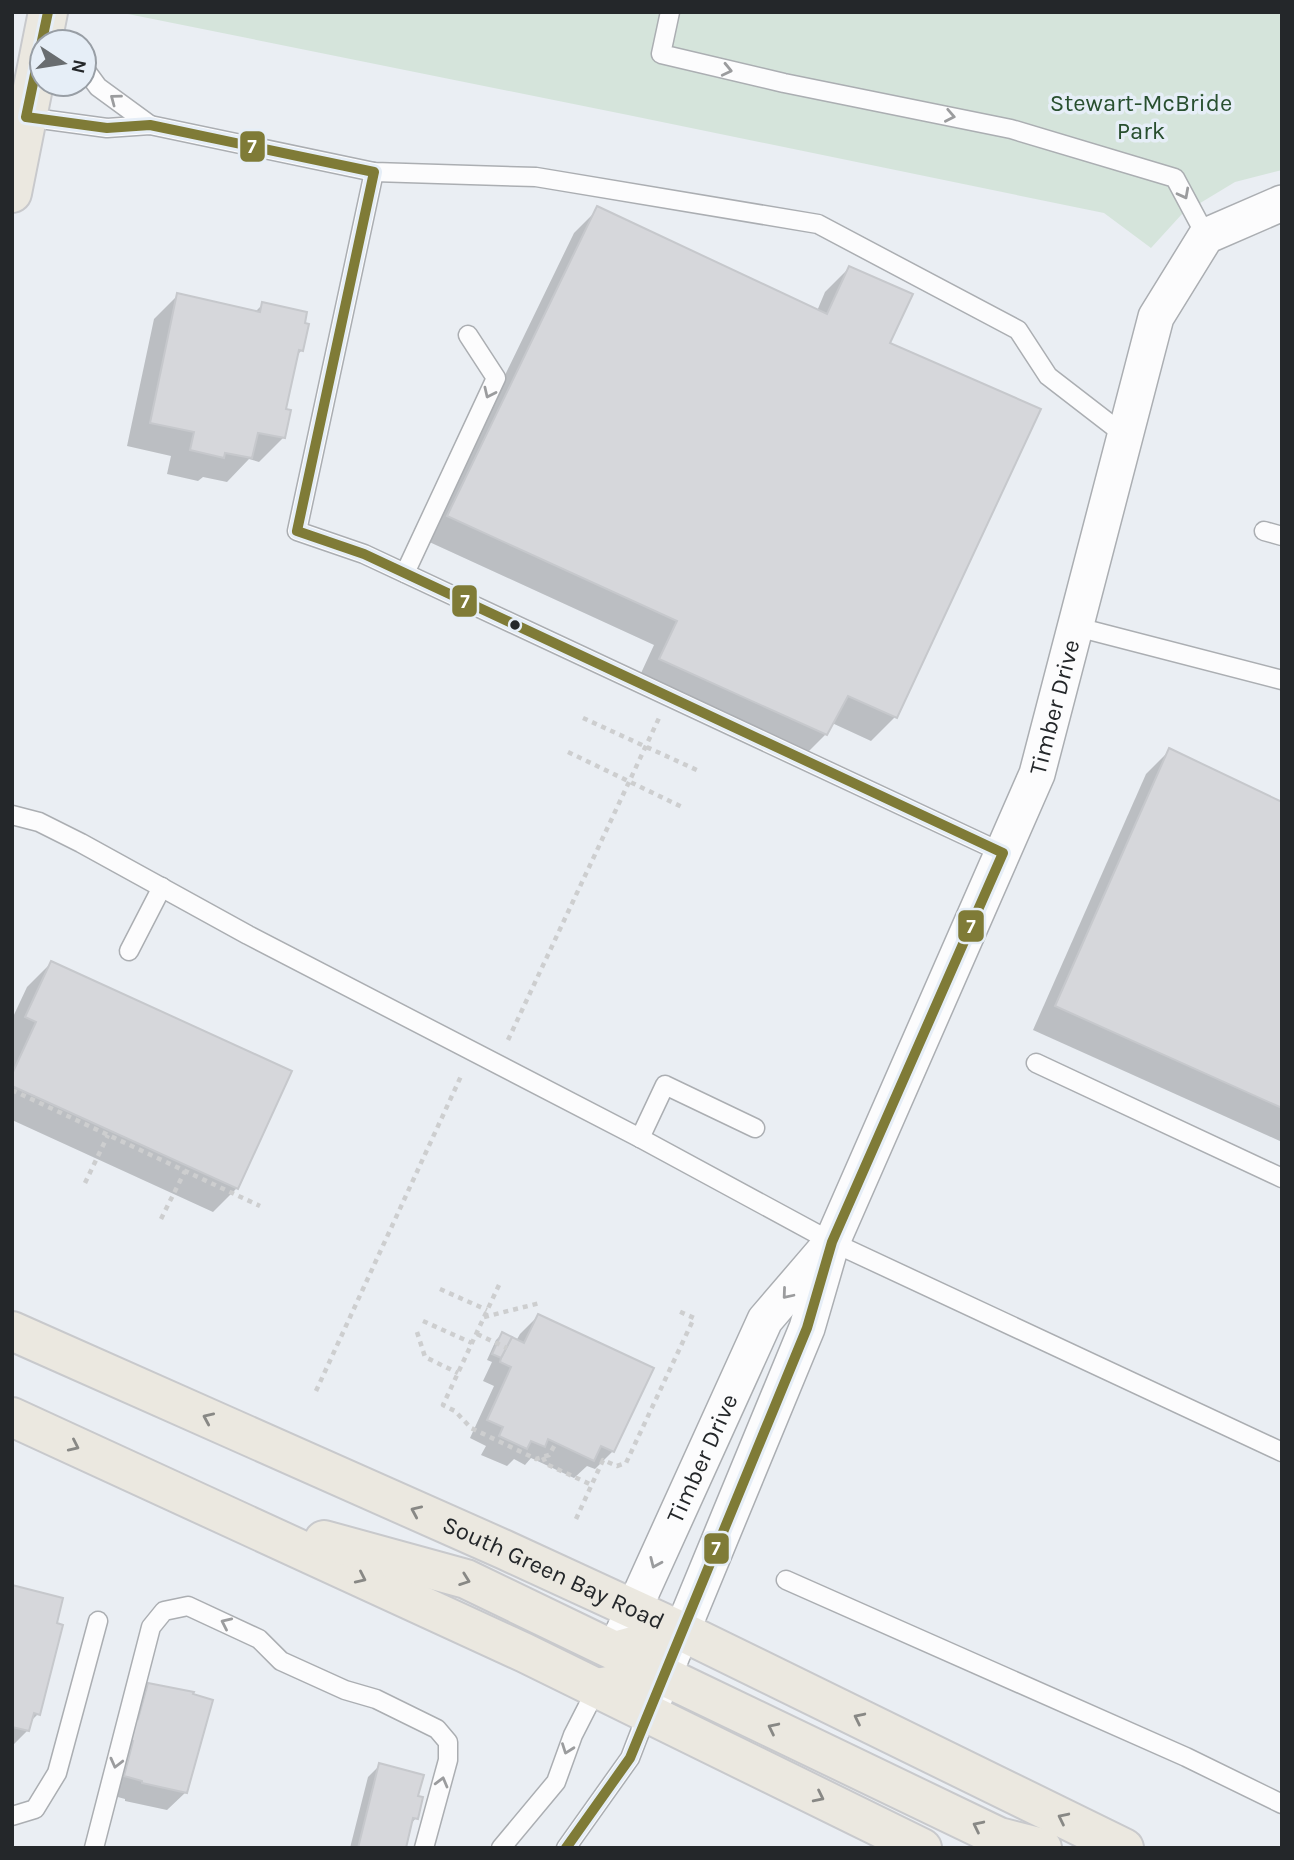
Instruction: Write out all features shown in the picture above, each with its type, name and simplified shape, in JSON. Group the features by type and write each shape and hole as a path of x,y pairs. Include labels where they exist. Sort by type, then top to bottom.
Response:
{"main road":[{"path":"12,193 19,110 51,22"},
{"path":"12,1305 117,1378"},
{"name":"South Green Bay Road","path":"12,1331 683,1632 1124,1848"},
{"path":"12,1417 597,1688 922,1848"},
{"path":"210,1509 466,1579 615,1651 683,1632"},
{"path":"597,1688 664,1676 999,1836 1042,1848"}],"street":[{"path":"1206,236 1282,203"},
{"name":"Timber Drive","path":"647,1714 807,1328 832,1242 1037,774 1127,437 1156,317 1206,236"},
{"name":"Timber Drive","path":"597,1688 765,1320 832,1242"}],"lane":[{"path":"670,12 661,54 784,83 1011,129 1175,178 1206,236"},
{"path":"98,86 150,125"},
{"path":"19,110 107,128 150,125 374,172 536,177 818,224 1018,330 1048,376 1127,437"},
{"path":"374,172 297,531 364,554 1003,853"},
{"path":"405,573 496,378 468,335"},
{"path":"1264,531 1282,536"},
{"path":"1077,627 1282,680"},
{"path":"12,815 39,822 832,1242 1282,1452"},
{"path":"129,951 162,887"},
{"path":"1035,1063 1282,1178"},
{"path":"640,1138 665,1085 755,1128"},
{"path":"786,1580 1186,1757 1282,1804"},
{"path":"94,1848 151,1627 164,1611 188,1606 259,1639 281,1661 345,1690 376,1699 438,1729 448,1742 448,1760 424,1848"},
{"path":"12,1816 35,1809 57,1773 98,1621"},
{"path":"500,1848 556,1782 573,1735 597,1688"},
{"path":"566,1848 630,1758 647,1714"}],"path":[{"path":"316,1391 464,1070 489,1082 669,696"},
{"path":"583,718 699,771"},
{"path":"568,752 682,807"},
{"path":"12,1090 260,1206"},
{"path":"85,1183 108,1135"},
{"path":"162,1219 185,1171"},
{"path":"499,1285 443,1405 455,1411 471,1428 536,1459 550,1455 556,1443"},
{"path":"440,1289 487,1311"},
{"path":"484,1317 540,1303"},
{"path":"576,1519 603,1460 617,1466 626,1463 694,1318 676,1310"},
{"path":"423,1321 472,1343"},
{"path":"417,1332 425,1357 458,1373"},
{"path":"477,1334 507,1348"},
{"path":"543,1457 546,1464 592,1485"}],"green space":[{"name":"Stewart-McBride Park","path":"118,12 1282,12 1282,170 1235,182 1182,214 1151,248 1104,213"}],"building":[{"path":"597,206 827,314 849,266 913,294 890,343 1041,409 897,718 848,696 827,735 659,659 677,621 447,516"},
{"path":"177,293 260,312 262,302 307,312 305,323 309,324 303,351 299,350 286,409 291,410 285,438 258,433 252,458 225,453 224,458 190,450 194,432 150,423"},
{"path":"1169,748 1282,802 1282,1108 1055,1006"},
{"path":"51,961 292,1071 238,1189 12,1086 12,1074 36,1022 25,1017"},
{"path":"538,1314 654,1368 614,1452 601,1446 594,1461 548,1439 545,1447 531,1441 527,1449 499,1436 503,1427 487,1420 511,1367 500,1362 501,1358 512,1337 524,1343"},
{"path":"502,1332 512,1337 501,1358 492,1354"},
{"path":"12,1585 63,1598 57,1623 63,1625 40,1715 34,1713 29,1731 12,1727"},
{"path":"148,1683 194,1692 193,1694 213,1700 187,1793 124,1776 133,1741 126,1740 132,1717 138,1719"},
{"path":"379,1763 424,1775 418,1796 423,1797 418,1819 413,1818 406,1848 358,1848"}],"transit line":[{"name":"7","path":"48,12 26,117 107,128 150,125 374,172 297,531 364,554 1003,853 832,1242 807,1328 630,1758 566,1848"}]}
